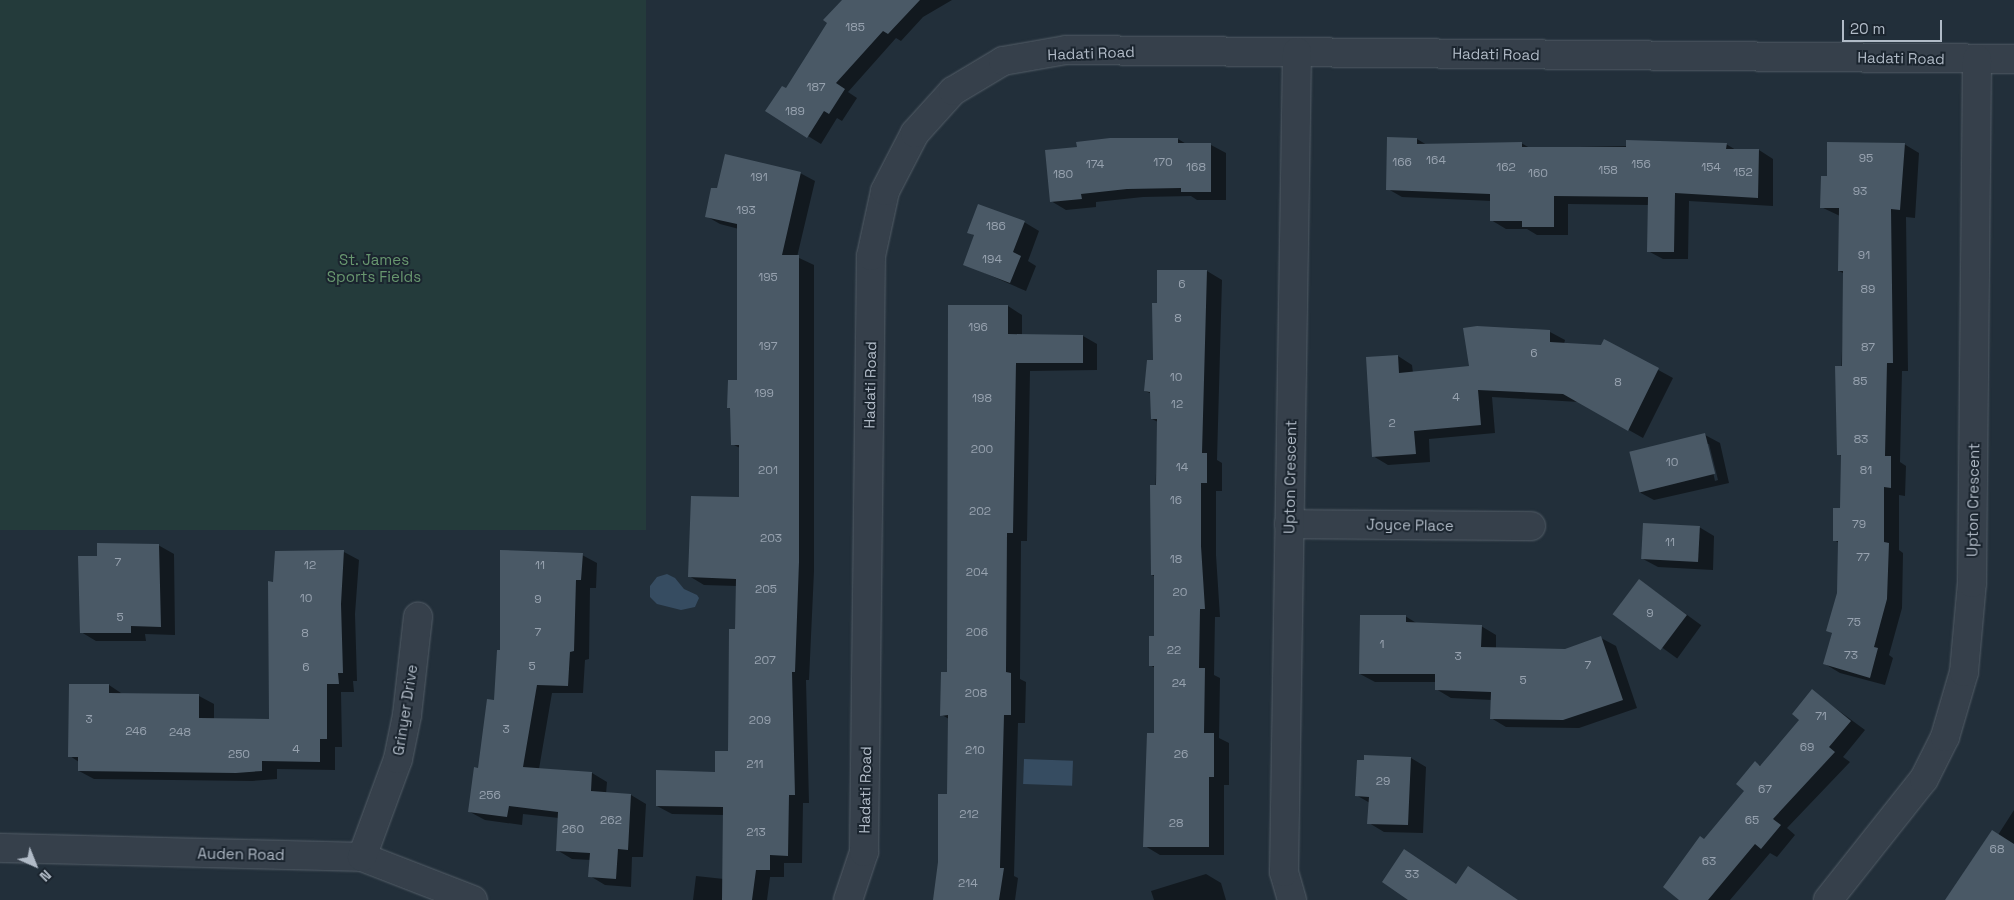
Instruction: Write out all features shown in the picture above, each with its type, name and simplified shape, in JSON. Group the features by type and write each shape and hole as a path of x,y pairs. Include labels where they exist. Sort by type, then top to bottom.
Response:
{"street":[{"name":"Hadati Road","path":"848,900 864,852 871,256 885,191 915,133 953,92 1003,61 1066,50 2014,59"},
{"name":"Upton Crescent","path":"1292,900 1284,872 1297,52"},
{"name":"Upton Crescent","path":"1828,900 1924,779 1945,737 1964,672 1972,584 1977,59"},
{"name":"Joyce Place","path":"1289,524 1531,526"},
{"name":"Grinyer Drive","path":"362,857 398,759 407,715 418,617"},
{"name":"Auden Road","path":"0,848 362,857 473,900"}],"green space":[{"name":"St. James Sports Fields","path":"0,0 646,0 646,530 0,530"}],"water":[{"path":"667,574 675,578 684,589 697,595 699,598 695,607 681,610 657,604 650,597 650,586 657,577"},
{"path":"1024,759 1073,761 1072,786 1023,784"}],"building":[{"path":"842,0 920,0 888,34 883,31 836,83 845,89 829,114 824,111 807,138 765,111 782,86 786,88 827,23 823,20"},
{"path":"1387,137 1417,138 1417,144 1522,142 1522,147 1626,147 1626,140 1727,143 1726,149 1759,149 1758,198 1675,193 1674,252 1647,252 1648,197 1554,196 1554,227 1522,227 1522,221 1490,221 1490,194 1386,190"},
{"path":"1110,138 1178,138 1178,143 1211,143 1211,192 1181,192 1181,188 1127,189 1081,194 1082,199 1050,202 1045,150 1077,147 1076,142"},
{"path":"1827,142 1905,143 1900,210 1891,209 1893,363 1887,363 1885,456 1891,456 1891,488 1884,487 1884,542 1889,543 1887,599 1874,647 1878,648 1870,678 1823,664 1832,633 1826,631 1837,593 1838,541 1833,541 1833,508 1840,508 1841,455 1837,455 1835,366 1842,366 1843,271 1838,271 1839,208 1820,208 1821,176 1827,176"},
{"path":"725,154 801,172 782,255 799,255 799,562 795,672 792,672 795,795 789,795 788,856 770,855 770,870 756,870 752,900 722,900 723,807 656,806 656,770 715,772 715,751 728,751 729,629 735,629 736,579 688,577 691,496 739,497 739,445 731,445 730,408 727,408 728,380 737,380 737,224 705,217 711,188 717,188"},
{"path":"978,204 1025,221 1013,252 1021,256 1010,283 963,265 974,235 967,233"},
{"path":"1157,270 1207,270 1202,453 1207,453 1207,483 1201,483 1201,546 1205,609 1200,609 1199,668 1205,668 1204,733 1214,733 1214,777 1209,777 1209,847 1143,847 1147,733 1154,733 1154,666 1149,666 1149,636 1154,636 1154,575 1151,575 1150,485 1156,485 1157,419 1151,419 1150,392 1144,391 1147,360 1153,360 1152,303 1157,303"},
{"path":"948,305 1008,305 1008,334 1083,335 1083,363 1016,363 1013,533 1007,533 1006,672 1011,673 1011,715 1004,715 1000,868 1004,868 999,900 933,900 938,862 938,794 947,794 948,715 940,716 941,672 947,672"},
{"path":"1477,326 1550,330 1550,342 1601,345 1604,339 1659,368 1628,431 1563,394 1478,390 1481,425 1414,431 1416,454 1372,457 1366,357 1398,355 1399,373 1469,366 1463,328"},
{"path":"1705,433 1715,474 1639,493 1629,452"},
{"path":"1643,523 1700,526 1698,562 1641,559"},
{"path":"97,543 159,544 161,627 131,626 131,633 80,633 78,556 97,556"},
{"path":"344,550 341,604 343,673 338,673 339,684 327,684 327,739 320,739 320,762 262,761 262,771 236,773 78,771 78,757 68,757 69,684 109,684 109,693 199,694 199,718 269,719 268,581 273,582 275,551"},
{"path":"500,550 583,553 581,580 576,580 574,651 570,652 568,686 537,685 523,767 592,772 591,791 631,794 628,850 618,849 616,879 588,877 590,853 556,851 558,812 509,806 507,817 468,812 474,767 478,768 487,699 494,700 497,650 500,650"},
{"path":"1639,579 1687,615 1660,650 1613,614"},
{"path":"1360,615 1406,615 1406,622 1482,625 1481,647 1565,649 1601,636 1623,700 1563,720 1490,719 1491,692 1435,690 1435,674 1359,674"},
{"path":"1812,689 1851,721 1829,747 1835,752 1773,819 1781,825 1761,849 1755,844 1708,900 1679,900 1663,887 1700,836 1704,839 1744,791 1736,784 1755,761 1760,766 1799,720 1792,714"},
{"path":"1364,755 1411,757 1408,825 1367,824 1369,797 1355,796 1357,760 1364,760"},
{"path":"1992,830 2014,844 2014,900 1945,900"},
{"path":"1404,849 1456,884 1468,866 1518,900 1408,900 1382,882"}]}
